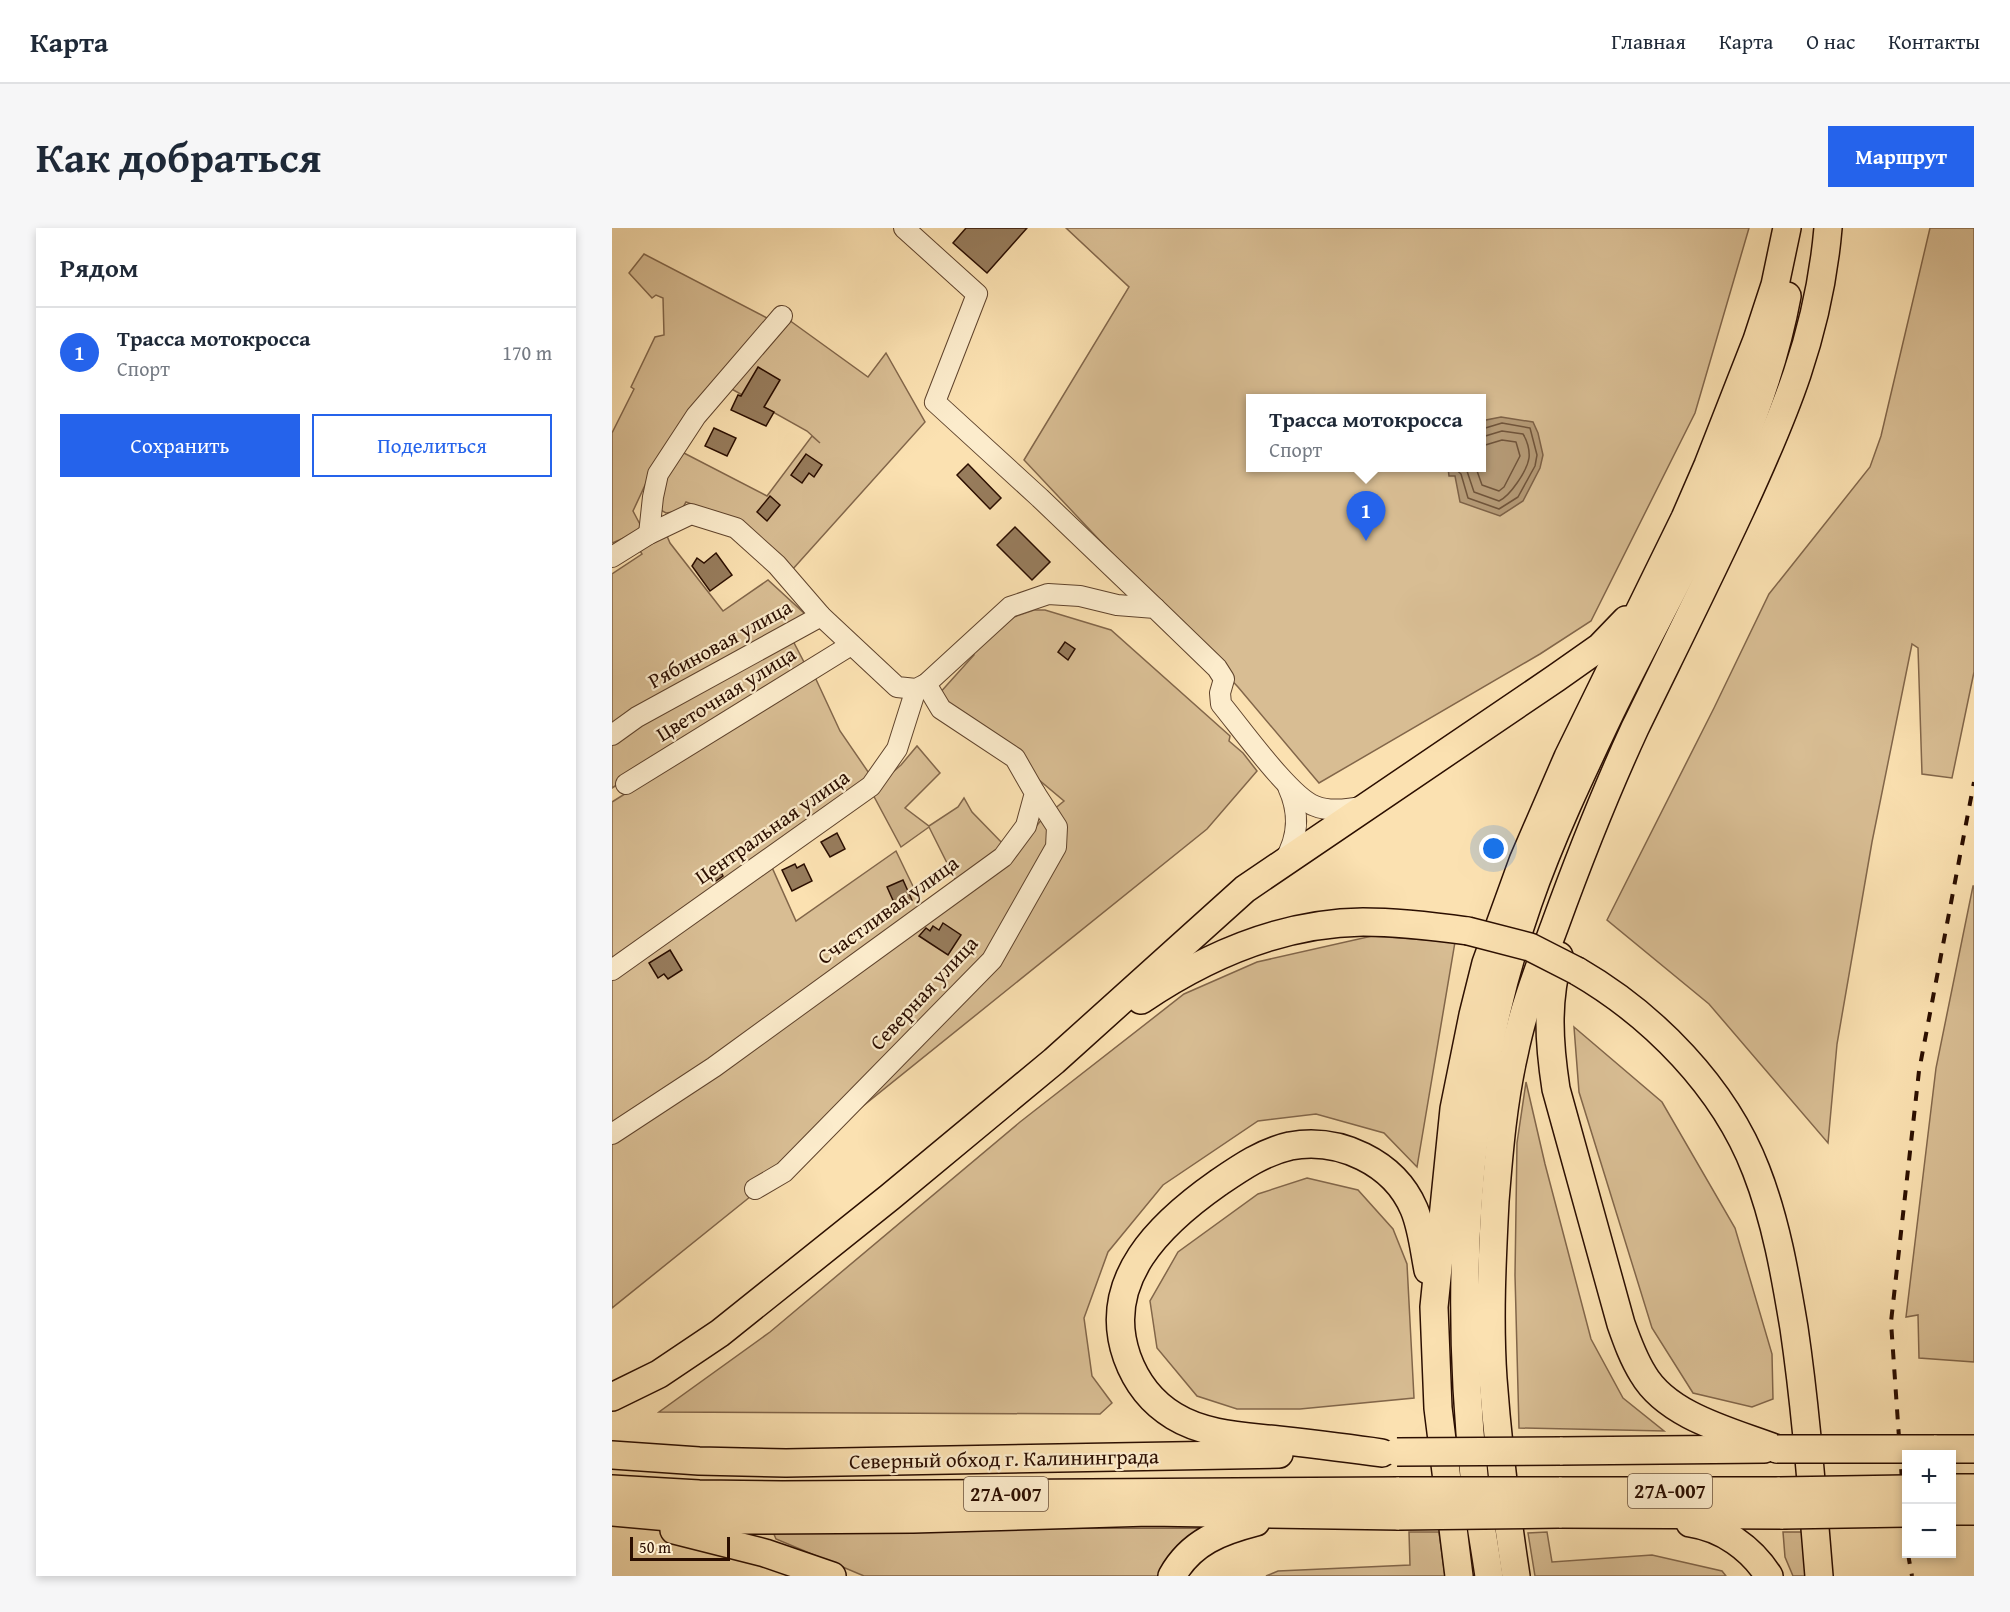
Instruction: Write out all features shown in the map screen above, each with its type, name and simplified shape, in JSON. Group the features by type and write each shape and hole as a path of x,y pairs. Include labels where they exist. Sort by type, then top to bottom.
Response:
{"highway":[{"path":"1434,1307 1454,1109 1462,1063 1486,963 1522,861 1568,758 1708,465 1750,360 1775,285 1787,228"},
{"path":"1489,1576 1474,1480 1465,1333 1465,1272 1467,1212 1475,1134 1484,1076 1500,1001 1528,902 1552,841 1611,712 1707,518 1751,422 1780,331 1796,228"},
{"path":"1516,1576 1501,1463 1493,1376 1491,1294 1498,1164 1504,1104 1521,1023 1584,846 1634,730 1751,487 1793,388 1810,336 1822,281 1828,228"},
{"path":"612,1397 659,1374 720,1333 958,1141 1067,1049 1245,889 1600,647 1646,597"},
{"path":"1584,846 1576,893 1552,981 1549,1039 1562,1117 1621,1324 1643,1376 1670,1404 1702,1421 1777,1449"},
{"path":"1067,1049 1184,973 1218,956 1254,942 1327,925 1360,922 1405,923 1468,931 1530,947 1577,971 1633,1010 1679,1052 1736,1128 1755,1168 1774,1221 1784,1266 1802,1385 1819,1576"},
{"path":"1389,1452 1207,1431 1175,1416 1153,1400 1141,1386 1131,1368 1120,1330 1120,1312 1124,1291 1137,1262 1159,1232 1198,1197 1255,1159 1291,1146 1332,1146 1352,1151 1362,1155 1388,1173 1414,1208 1421,1233 1434,1307 1438,1408 1459,1576"},
{"name":"27А-007","path":"1389,1452 1974,1449"},
{"name":"Северный обход г. Калининграда","path":"612,1455 699,1461 786,1463 1389,1452"},
{"path":"1956,1488 1974,1488"},
{"name":"27А-007","path":"612,1489 699,1494 1399,1503"},
{"name":"27А-007","path":"1559,1503 1782,1503 1902,1489"},
{"path":"612,1513 691,1519 913,1519 1149,1512 1282,1515 1399,1503 1559,1503 1705,1526 1731,1538 1751,1553 1769,1576"},
{"path":"1638,1516 1782,1503 1902,1513"},
{"path":"1956,1511 1974,1511"},
{"path":"612,1513 765,1553 832,1576"},
{"path":"1172,1576 1188,1553 1226,1530 1282,1515"}],"street":[{"path":"904,228 977,294 935,402 1040,498 1217,668 1224,679 1220,693 1221,704 1300,798 1316,807 1346,808 1368,805"},
{"path":"649,534 658,474 696,416 782,316"},
{"path":"612,556 649,534 691,514 736,528 777,565 821,616 897,687 921,687 1010,607 1048,594 1080,596 1117,605 1155,608"},
{"name":"Рябиновая улица","path":"612,735 637,717 821,616"},
{"name":"Цветочная улица","path":"626,784 851,645"},
{"path":"921,687 941,709 1015,758 1035,793"},
{"name":"Центральная улица","path":"612,970 870,786 897,749 921,687"},
{"path":"1282,864 1293,846 1296,828 1295,802 1287,784"},
{"name":"Счастливая улица","path":"612,1134 714,1067 1003,857 1026,826 1035,793"},
{"name":"Северная улица","path":"755,1189 784,1172 992,960 1056,847 1057,826 1035,793"}],"shaded area":[{"path":"1066,228 1749,228 1695,413 1591,621 1540,654 1319,783 1238,687 1024,460 1129,287"},
{"path":"1930,228 1974,228 1974,672 1952,778 1922,774 1918,648 1912,644 1872,842 1837,1044 1828,1143 1709,1004 1607,920 1769,594 1870,467 1881,436"},
{"path":"644,254 771,320 647,481 633,511 643,530 612,543 612,433 634,389 631,387 655,337 664,335 663,298 656,295 652,298 629,273"},
{"path":"789,320 868,377 886,353 925,422 792,570 729,518 686,502 681,511 666,513 657,508 658,483 682,452 767,496 812,436 820,443 807,431 728,387"},
{"path":"667,536 723,611 768,580 805,614 612,731 612,574 642,554 639,549"},
{"path":"1034,610 1045,610 1111,630 1230,736 1229,741 1243,753 1257,771 1207,829 612,1308 612,975 770,863 796,921 896,851 923,907 957,883 929,827 901,847 871,791 901,765 917,746 940,773 905,808 929,826 958,807 964,798 972,812 1006,847 1022,844 1042,819 1064,801 938,695 974,655 973,653 1014,617"},
{"path":"791,637 806,666 612,788 612,743"},
{"path":"814,675 840,731 873,779 612,963 612,802"},
{"path":"1973,886 1974,1362 1919,1358 1918,1315 1906,1317 1936,1068"},
{"path":"1372,936 1455,942 1417,1167 1384,1133 1316,1114 1258,1121 1163,1185 1108,1252 1084,1318 1092,1376 1112,1403 1100,1414 659,1412 770,1332 1020,1122 1184,994 1257,962"},
{"path":"1574,1027 1662,1102 1735,1228 1772,1354 1773,1399 1752,1407 1693,1393 1652,1328 1579,1092"},
{"path":"1526,1082 1591,1339 1623,1398 1664,1431 1519,1428 1515,1275 1517,1143"},
{"path":"1307,1178 1358,1190 1393,1229 1407,1264 1414,1398 1300,1409 1237,1409 1197,1396 1157,1348 1150,1301 1178,1252 1258,1194"},
{"path":"1201,1528 1160,1576 864,1576 776,1539 773,1532 780,1529"},
{"path":"1409,1532 1439,1532 1445,1576 1266,1576 1278,1571 1410,1565"},
{"path":"1547,1532 1552,1562 1652,1555 1722,1571 1726,1576 1535,1576 1528,1533"},
{"path":"1783,1532 1807,1532 1810,1576 1793,1576 1785,1557"}],"water":[{"path":"1501,417 1533,422 1543,455 1540,468 1523,501 1500,516 1460,502 1455,476 1449,476 1448,472 1486,472 1486,420"}],"building":[{"path":"966,228 1027,228 987,273 953,243"},
{"path":"758,367 780,380 764,407 774,412 766,426 731,410 738,395 741,396"},
{"path":"714,428 736,438 727,456 705,446"},
{"path":"806,454 822,465 814,477 809,473 802,483 791,475"},
{"path":"968,464 1001,498 990,509 957,475"},
{"path":"770,496 780,505 767,521 757,512"},
{"path":"1015,527 1050,562 1032,580 997,545"},
{"path":"716,553 732,575 710,591 692,566 697,558 704,563"},
{"path":"1065,642 1075,649 1068,660 1058,652"},
{"path":"837,833 845,849 830,857 821,842"},
{"path":"795,864 797,868 804,864 812,881 792,891 782,870"},
{"path":"717,865 723,876 713,883 706,872"},
{"path":"903,880 912,900 896,907 887,887"},
{"path":"943,923 961,935 948,955 919,936 926,928 930,931 933,926 939,930"},
{"path":"670,950 682,970 668,979 664,974 658,978 649,963"}],"railway":[{"path":"1904,1504 1891,1322 1919,1071 1974,782"},
{"path":"1909,1558 1912,1576"}],"place":[{"name":"Трасса мотокросса","path":"1366,541"}]}
